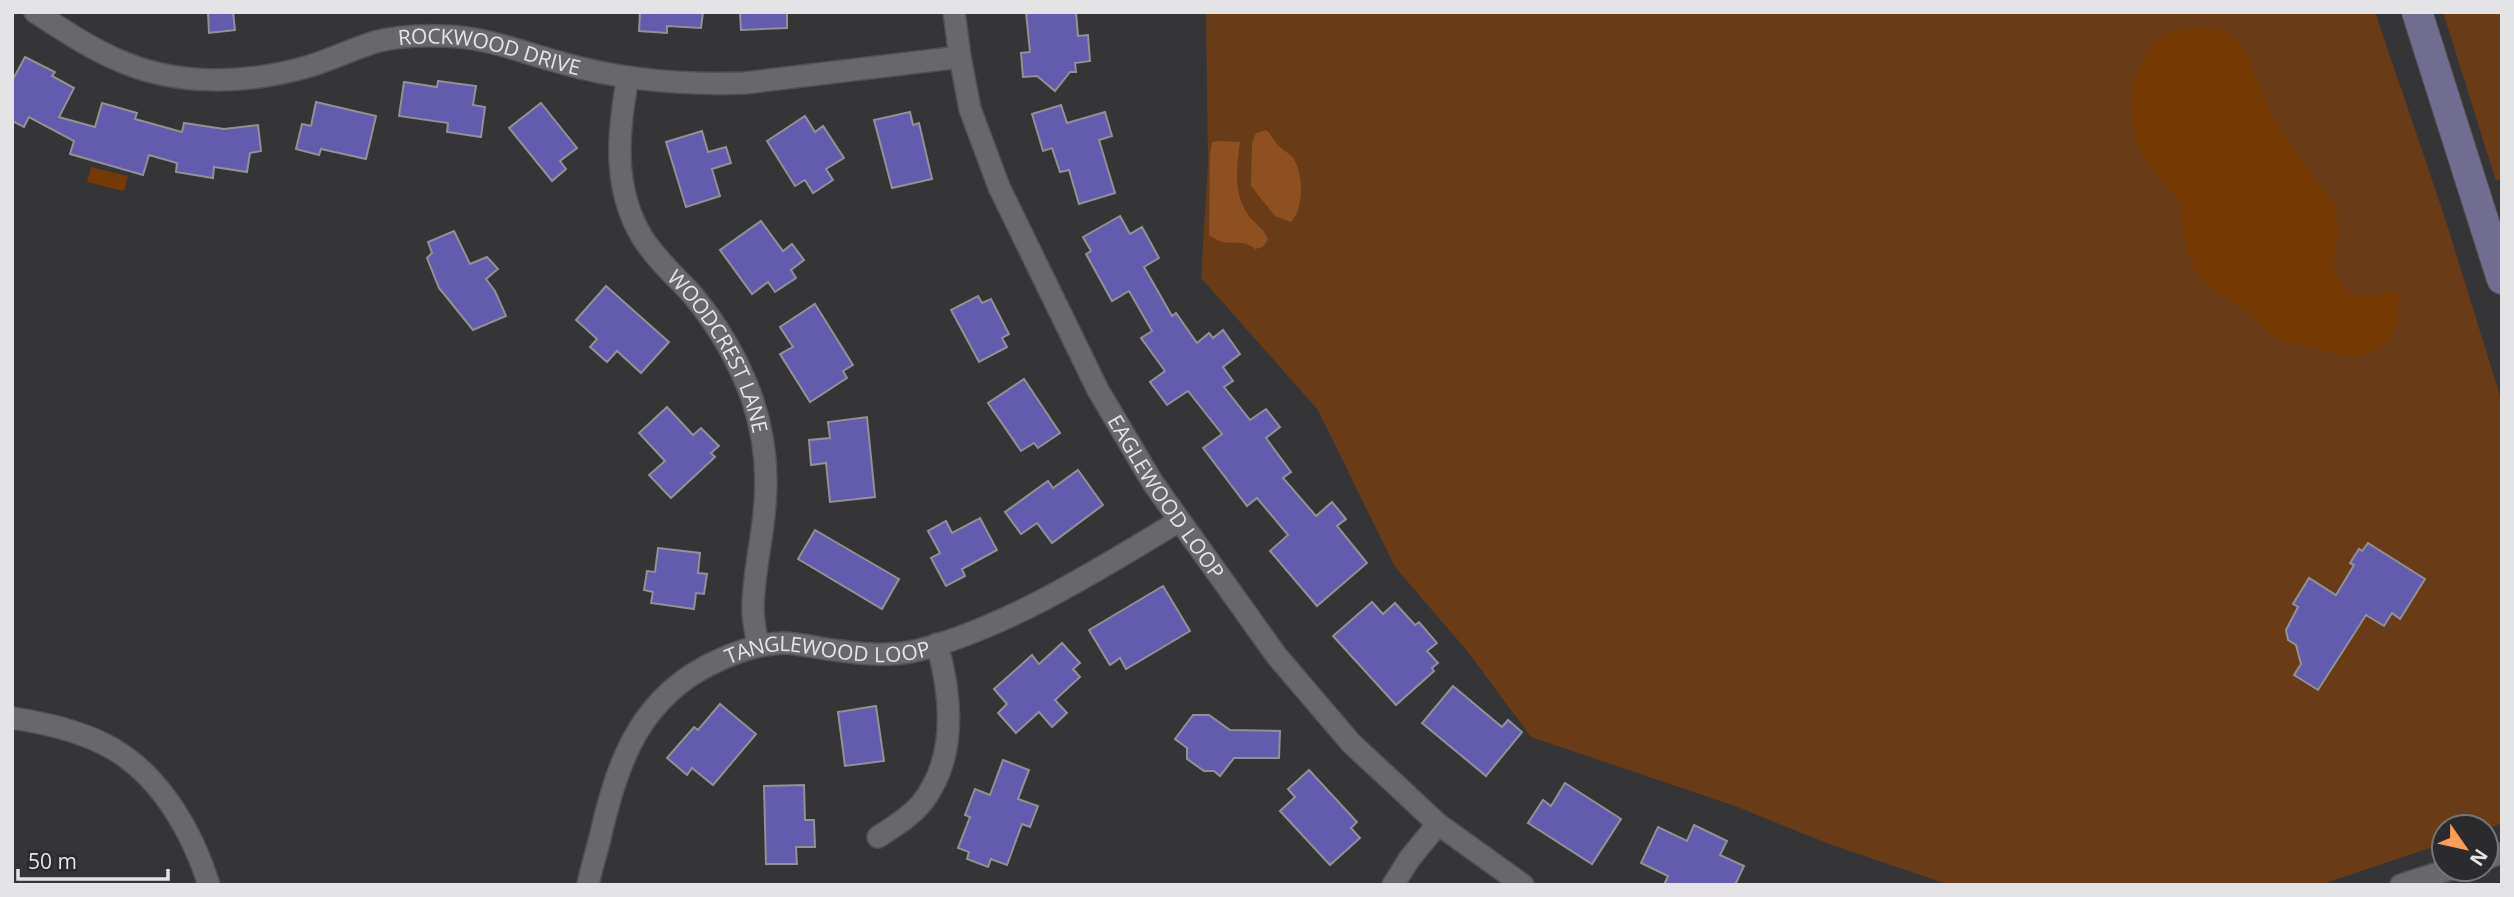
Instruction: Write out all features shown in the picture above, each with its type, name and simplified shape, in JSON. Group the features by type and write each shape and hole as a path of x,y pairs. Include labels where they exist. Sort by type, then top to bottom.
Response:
{"main road":[{"path":"2417,12 2502,279"}],"street":[{"name":"ROCKWOOD DRIVE","path":"35,12 117,60 169,77 196,79 254,78 313,65 377,41 410,36 480,39 504,44 560,63 628,77 679,83 746,83 960,57"},
{"name":"EAGLEWOOD LOOP","path":"954,12 960,57 977,132 1012,216 1098,390 1125,438 1179,521 1304,690 1352,743 1438,824 1523,885"},
{"name":"WOODCREST LANE","path":"628,77 621,114 619,159 620,178 632,217 642,237 657,257 690,293 719,331 744,378 758,425 764,452 765,503 753,608 758,646"},
{"name":"TANGLEWOOD LOOP","path":"588,885 619,766 638,729 657,705 687,678 732,654 758,646 785,643 896,654 937,644 968,634 1061,590 1179,521"},
{"path":"878,837 919,806 930,791 944,754 950,715 949,694 937,644"},
{"path":"12,718 44,723 99,742 135,765 166,799 182,824 196,850 208,885"},
{"path":"1393,885 1410,858 1438,824"},
{"path":"2401,885 2430,876"}],"shaded area":[{"path":"1206,12 2375,12 2443,212 2502,402 2502,823 2500,824 2500,813 2430,813 2430,848 2320,885 1950,885 1829,844 1735,806 1531,737 1468,652 1395,567 1318,410 1201,278 1208,163"},
{"path":"2443,12 2502,12 2502,178 2496,181"},
{"path":"2203,27 2224,32 2242,44 2274,120 2335,206 2339,230 2333,262 2338,279 2345,289 2359,296 2369,297 2390,291 2399,296 2397,325 2381,348 2353,357 2283,341 2269,334 2249,314 2211,288 2194,269 2186,248 2180,203 2145,161 2137,141 2131,105 2135,78 2149,46 2167,32"},
{"path":"1266,130 1278,145 1292,156 1297,165 1301,191 1298,209 1291,222 1275,216 1251,186 1252,144 1256,133"},
{"path":"1212,142 1240,142 1237,178 1240,196 1247,213 1268,239 1263,247 1255,249 1244,243 1223,242 1209,235 1210,154"},
{"path":"91,167 128,176 124,191 87,182"}],"building":[{"path":"208,12 233,12 235,30 209,33"},
{"path":"640,12 703,12 701,28 667,26 667,33 639,31"},
{"path":"740,12 787,12 787,28 741,30"},
{"path":"1026,12 1076,12 1078,36 1088,35 1090,61 1075,63 1076,72 1070,72 1055,91 1037,76 1023,77 1021,53 1030,52"},
{"path":"25,57 55,72 52,76 74,88 59,117 95,127 102,103 137,113 135,119 182,132 184,123 224,129 258,125 261,151 250,153 247,172 214,167 213,178 176,172 177,163 149,155 143,175 70,154 74,141 29,117 24,127 12,121 12,81"},
{"path":"438,81 476,86 473,105 485,107 481,137 447,132 448,123 399,116 404,82 437,87"},
{"path":"316,102 376,116 366,159 321,149 319,155 296,149 302,124 311,126"},
{"path":"541,103 577,148 560,161 566,169 552,181 509,128"},
{"path":"1061,105 1067,123 1105,112 1112,136 1099,140 1115,193 1079,204 1069,170 1060,172 1052,148 1043,151 1032,114"},
{"path":"910,112 913,125 919,123 932,179 892,188 874,120"},
{"path":"805,116 815,132 823,126 844,158 826,169 833,180 813,193 805,180 795,186 767,141"},
{"path":"702,131 708,152 726,147 731,163 712,169 720,196 686,207 666,142"},
{"path":"1120,216 1130,234 1142,227 1159,258 1144,267 1172,316 1176,313 1197,343 1209,333 1213,338 1223,330 1240,354 1223,367 1233,381 1224,387 1250,420 1266,409 1280,427 1266,438 1291,472 1283,478 1316,516 1332,502 1346,519 1337,526 1367,563 1317,606 1270,551 1288,535 1257,498 1247,506 1203,448 1222,434 1188,391 1167,405 1150,382 1165,371 1141,338 1152,331 1129,291 1112,301 1086,254 1091,251 1083,237"},
{"path":"761,221 783,251 792,244 804,260 791,270 796,278 775,292 768,282 752,294 720,250"},
{"path":"454,231 470,264 487,257 498,269 486,279 495,291 506,316 473,330 439,288 427,258 432,253 428,242"},
{"path":"606,286 669,342 641,373 617,351 607,362 590,347 597,339 576,320"},
{"path":"978,296 982,303 991,299 1009,334 1002,338 1007,347 979,362 951,310"},
{"path":"815,304 853,365 843,371 847,378 810,402 780,354 793,347 780,327"},
{"path":"1024,379 1060,433 1038,448 1034,443 1021,451 988,403"},
{"path":"667,407 693,435 701,428 719,446 711,453 715,457 671,498 649,475 665,461 639,433"},
{"path":"867,417 875,497 830,502 826,463 811,465 809,440 830,438 828,422"},
{"path":"1078,470 1103,505 1052,543 1037,523 1021,534 1005,512 1048,481 1053,488"},
{"path":"980,518 997,550 962,569 965,576 946,586 931,558 940,553 928,531 946,521 952,533"},
{"path":"815,530 899,579 882,609 798,559"},
{"path":"2368,543 2425,579 2400,619 2392,613 2384,626 2366,615 2318,690 2294,675 2301,664 2296,645 2288,640 2286,630 2298,607 2293,604 2309,578 2336,595 2354,565 2350,563 2359,549 2362,551"},
{"path":"658,548 700,553 698,573 707,574 704,594 696,593 694,609 651,603 653,592 644,590 647,571 655,572"},
{"path":"1163,586 1190,631 1126,669 1120,658 1110,665 1089,630"},
{"path":"1372,602 1383,614 1395,603 1415,625 1419,622 1437,643 1427,651 1438,663 1432,668 1434,671 1396,705 1333,636"},
{"path":"1062,643 1080,663 1073,669 1080,677 1055,700 1067,713 1052,727 1039,712 1016,733 998,713 1007,704 994,689 1032,655 1039,664"},
{"path":"1453,686 1502,727 1508,720 1522,732 1486,776 1422,723"},
{"path":"720,704 756,734 713,785 692,768 687,775 667,758 694,727 698,730"},
{"path":"876,706 884,761 845,766 838,712"},
{"path":"1193,715 1209,715 1230,730 1280,731 1279,758 1234,758 1220,776 1214,771 1204,771 1187,759 1187,748 1175,739"},
{"path":"1003,760 1029,770 1018,799 1038,806 1030,827 1022,824 1007,865 991,859 988,867 967,859 969,852 958,848 970,817 965,815 975,789 990,795"},
{"path":"1309,770 1357,822 1351,828 1360,838 1330,865 1280,811 1295,797 1288,789"},
{"path":"1565,783 1621,819 1592,864 1528,823 1543,800 1551,806"},
{"path":"804,785 805,820 814,820 815,847 796,847 797,864 766,864 764,786"},
{"path":"1694,825 1727,841 1720,855 1744,866 1735,885 1664,885 1668,876 1641,863 1658,827 1687,841"}]}
